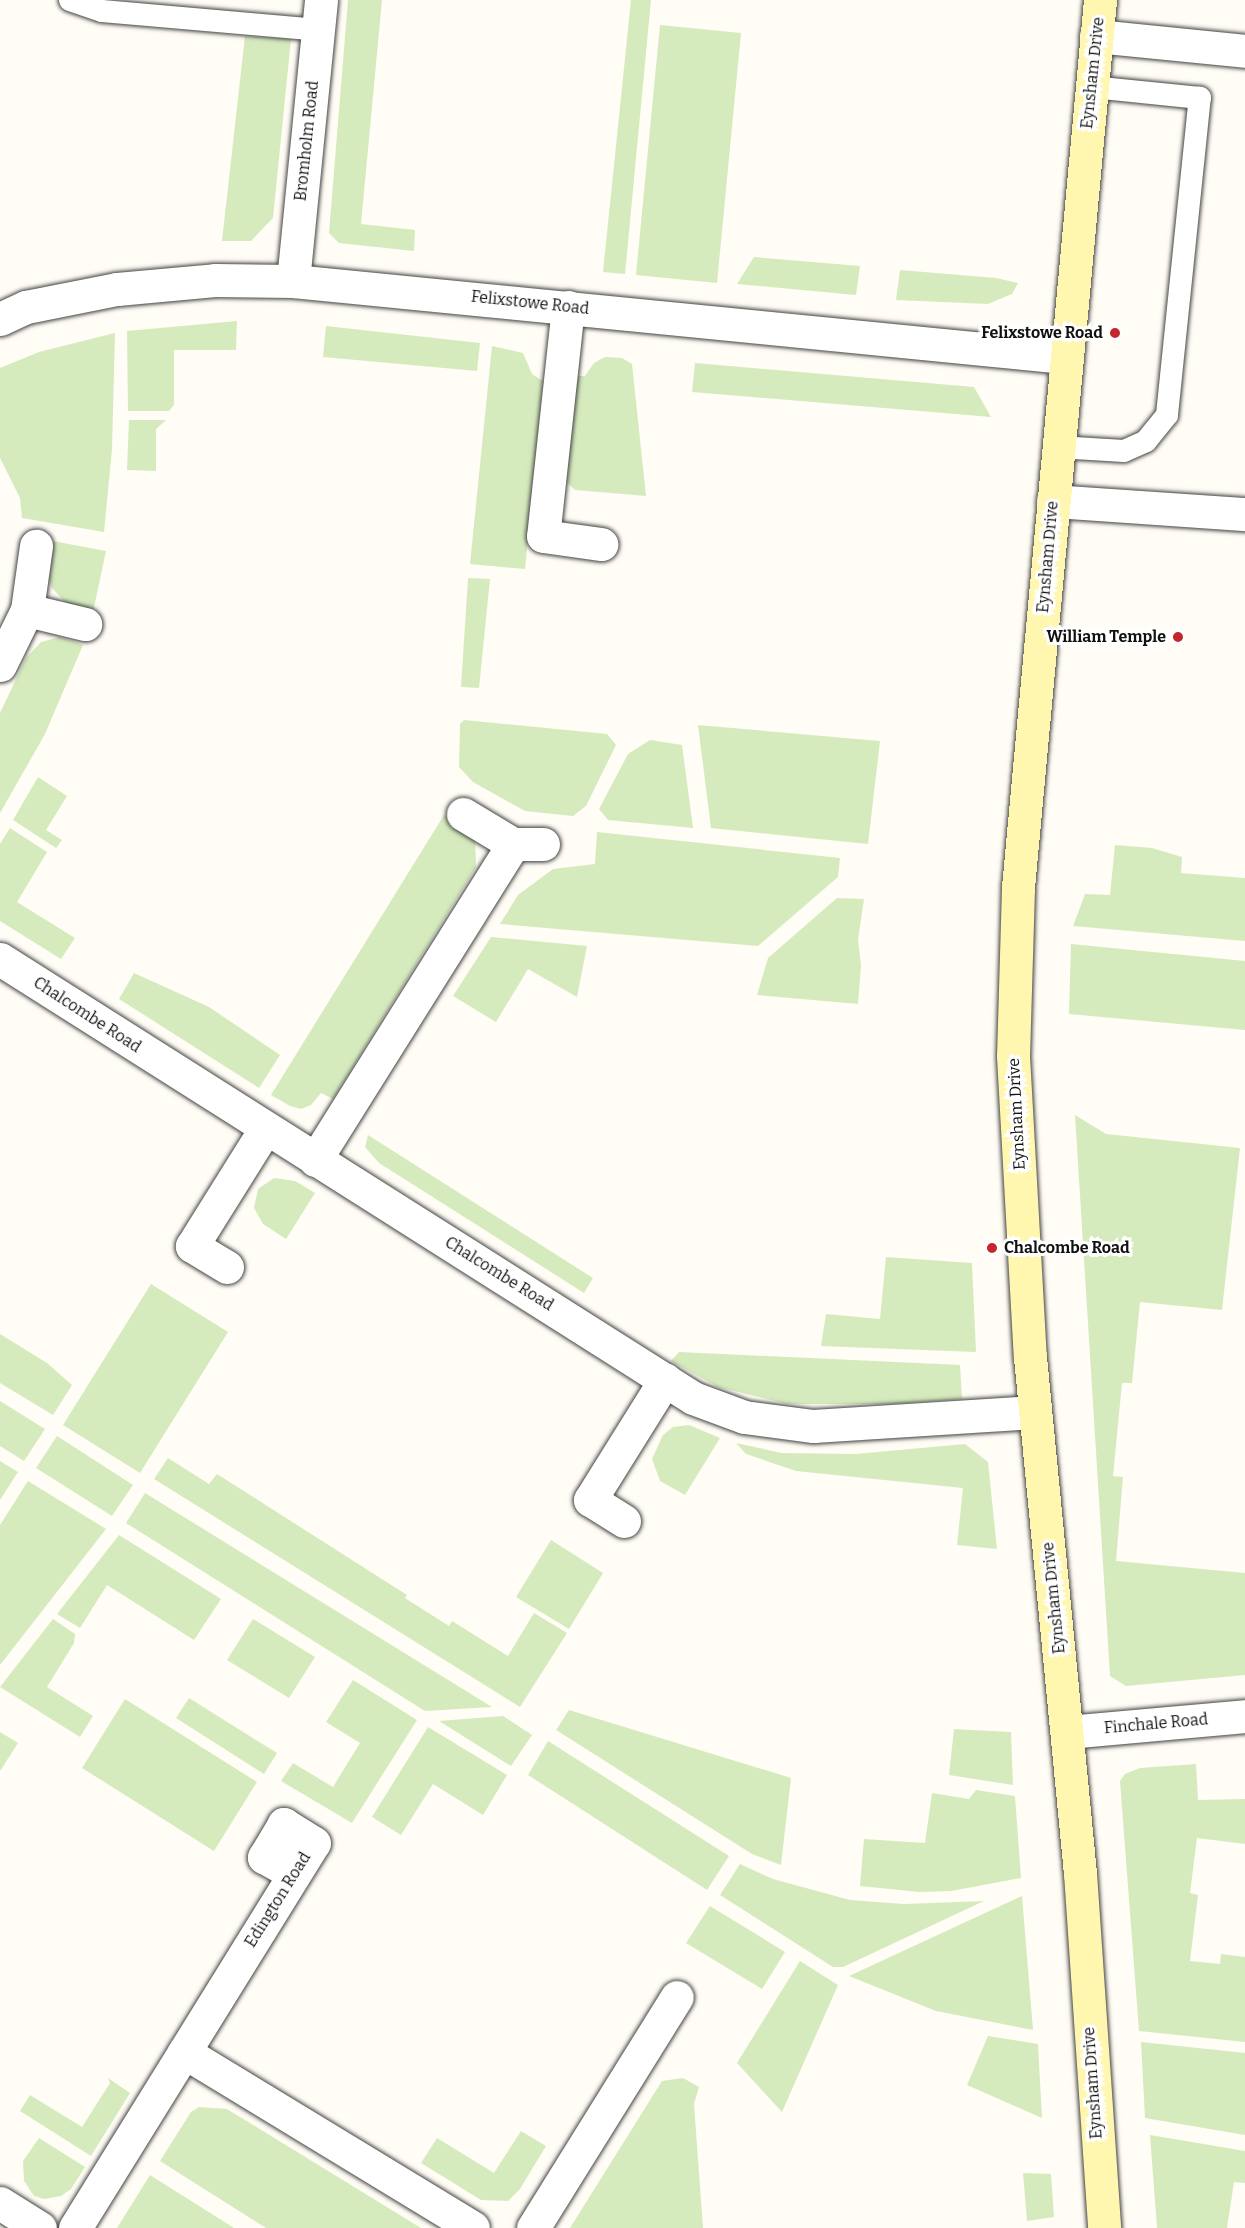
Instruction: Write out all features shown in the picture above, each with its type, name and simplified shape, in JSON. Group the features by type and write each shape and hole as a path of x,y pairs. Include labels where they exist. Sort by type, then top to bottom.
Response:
{"street":[{"name":"Eynsham Drive","path":"1100,0 1064,357 1018,888 1014,1026 1035,1412 1067,1732 1104,2228"},
{"name":"Bromholm Road","path":"293,281 319,15"},
{"path":"1096,36 1245,51"},
{"name":"Felixstowe Road","path":"0,319 26,308 117,289 215,280 293,281 1064,357"},
{"path":"568,307 543,536 601,544"},
{"path":"1053,501 1245,514"},
{"path":"0,665 27,610 36,546"},
{"path":"27,610 85,624"},
{"path":"315,1160 528,844 463,814"},
{"name":"Chalcombe Road","path":"0,959 693,1398 744,1416 813,1426 1035,1412"},
{"path":"227,1267 192,1246 265,1129"},
{"path":"624,1521 590,1500 665,1380"},
{"name":"Finchale Road","path":"1067,1732 1245,1716"},
{"name":"Edington Road","path":"75,2228 314,1843 285,1824 264,1857 280,1866 290,1850"},
{"path":"533,2228 677,1997"},
{"path":"184,2052 473,2228"},
{"path":"0,2203 40,2228"}],"lane":[{"path":"70,0 102,11 319,15"},
{"path":"1058,447 1124,451 1146,441 1167,415 1200,98 1091,87"}],"green space":[{"path":"348,0 382,0 361,224 415,230 414,251 339,243 329,233"},
{"path":"631,0 651,0 625,274 603,272"},
{"path":"660,25 741,33 717,283 636,275"},
{"path":"245,36 291,39 273,218 251,241 222,241"},
{"path":"754,257 860,266 856,295 737,284"},
{"path":"900,270 996,278 1018,283 1012,294 988,304 896,300"},
{"path":"237,321 236,350 174,350 174,405 169,411 128,411 127,331"},
{"path":"326,326 480,343 477,371 323,357"},
{"path":"115,333 112,449 104,532 22,518 20,498 0,458 0,368 39,352"},
{"path":"492,346 523,353 532,374 543,381 525,569 470,564"},
{"path":"605,357 622,358 632,364 646,496 575,490 564,480 577,376 585,376 594,363"},
{"path":"695,363 974,387 991,417 692,392"},
{"path":"129,420 166,420 156,429 156,471 127,470"},
{"path":"53,541 106,551 93,612 67,604 52,588 46,572"},
{"path":"468,578 490,579 479,688 461,687"},
{"path":"60,637 83,645 45,734 0,813 0,713 26,658 41,642"},
{"path":"464,720 607,734 616,745 586,806 573,816 525,811 473,782 459,767 460,724"},
{"path":"698,725 880,741 868,844 711,828"},
{"path":"650,740 682,745 693,828 608,820 599,809 628,754"},
{"path":"38,777 67,796 46,830 62,840 56,848 13,820"},
{"path":"444,815 475,834 476,867 333,1099 321,1093 311,1105 301,1109 290,1106 271,1095"},
{"path":"10,828 47,852 17,902 75,938 61,959 0,921 0,844"},
{"path":"597,832 840,858 838,877 758,946 500,924 518,895 553,869 595,864"},
{"path":"1115,845 1152,848 1182,857 1181,873 1245,878 1245,941 1073,926 1085,894 1110,895"},
{"path":"837,898 864,899 858,940 861,966 858,1004 757,995 768,958"},
{"path":"491,937 587,946 577,997 528,969 496,1022 453,996"},
{"path":"1071,944 1245,961 1245,1030 1069,1014"},
{"path":"134,973 209,1007 280,1055 259,1088 119,999"},
{"path":"1075,1115 1106,1134 1240,1148 1222,1310 1140,1302 1132,1383 1122,1383 1113,1476 1123,1477 1116,1561 1245,1573 1245,1675 1126,1686 1110,1676"},
{"path":"368,1135 593,1278 584,1293 379,1163 365,1147"},
{"path":"274,1178 295,1181 315,1193 286,1239 263,1224 254,1208 258,1189"},
{"path":"886,1257 972,1263 976,1352 821,1346 826,1314 880,1319"},
{"path":"151,1284 228,1332 140,1473 63,1425"},
{"path":"0,1334 47,1363 72,1385 53,1415 0,1383"},
{"path":"679,1352 960,1365 962,1399 892,1404 787,1404 718,1387 671,1361"},
{"path":"0,1401 45,1429 24,1461 0,1446"},
{"path":"689,1425 720,1438 685,1495 660,1481 652,1459 663,1435 673,1427"},
{"path":"57,1436 133,1485 112,1516 36,1468"},
{"path":"736,1443 782,1453 856,1454 965,1444 988,1462 997,1549 957,1545 963,1488 796,1471 746,1454"},
{"path":"168,1458 209,1484 217,1474 407,1595 405,1598 449,1626 452,1621 508,1656 534,1613 567,1633 520,1707 154,1479"},
{"path":"0,1461 18,1472 0,1500"},
{"path":"28,1481 106,1529 0,1665 0,1525"},
{"path":"145,1493 492,1707 425,1711 126,1523"},
{"path":"119,1535 221,1599 194,1640 107,1585 80,1628 57,1614"},
{"path":"551,1540 603,1573 569,1629 516,1597"},
{"path":"53,1619 75,1634 74,1643 47,1687 93,1716 80,1737 0,1687"},
{"path":"253,1619 315,1657 289,1698 227,1660"},
{"path":"353,1680 417,1720 352,1823 281,1781 293,1763 333,1787 360,1743 326,1722"},
{"path":"189,1698 277,1753 264,1774 176,1718"},
{"path":"125,1699 257,1782 214,1851 82,1768"},
{"path":"569,1710 791,1778 781,1865 752,1854 556,1730"},
{"path":"503,1716 532,1735 511,1766 439,1721"},
{"path":"428,1727 507,1775 483,1815 433,1784 401,1835 372,1817"},
{"path":"954,1729 1011,1732 1013,1785 949,1775"},
{"path":"0,1732 18,1743 0,1771"},
{"path":"548,1741 729,1856 707,1890 528,1775"},
{"path":"1196,1764 1198,1800 1245,1799 1245,1844 1197,1838 1190,1893 1198,1895 1190,1961 1220,1964 1221,1954 1245,1957 1245,2042 1139,2031 1120,1781 1125,1774 1140,1768"},
{"path":"976,1790 1015,1796 1021,1878 951,1891 919,1892 860,1886 864,1839 925,1843 932,1793 969,1799"},
{"path":"740,1864 773,1879 850,1900 904,1904 984,1901 843,1967 833,1967 720,1895"},
{"path":"1022,1896 1033,2030 936,2011 849,1976"},
{"path":"710,1906 785,1952 762,1989 686,1943"},
{"path":"800,1961 838,1985 782,2112 737,2063"},
{"path":"988,2036 1038,2044 1042,2118 967,2085"},
{"path":"1141,2042 1245,2053 1245,2135 1145,2118"},
{"path":"108,2078 130,2093 91,2156 20,2111 30,2095 82,2127 110,2083"},
{"path":"683,2078 699,2087 694,2104 703,2228 570,2228 662,2081"},
{"path":"199,2107 227,2109 421,2228 266,2228 160,2161 191,2112"},
{"path":"521,2131 546,2146 520,2189 508,2201 481,2200 421,2163 437,2138 494,2173"},
{"path":"1150,2135 1245,2151 1245,2183 1234,2182 1227,2228 1157,2228"},
{"path":"39,2138 85,2167 71,2189 61,2196 44,2199 34,2196 24,2181 23,2161"},
{"path":"1023,2173 1051,2174 1054,2217 1027,2221"},
{"path":"150,2175 234,2228 117,2228"}],"place":[{"name":"Felixstowe Road","path":"1115,333"},
{"name":"William Temple","path":"1178,637"},
{"name":"Chalcombe Road","path":"992,1248"}]}
